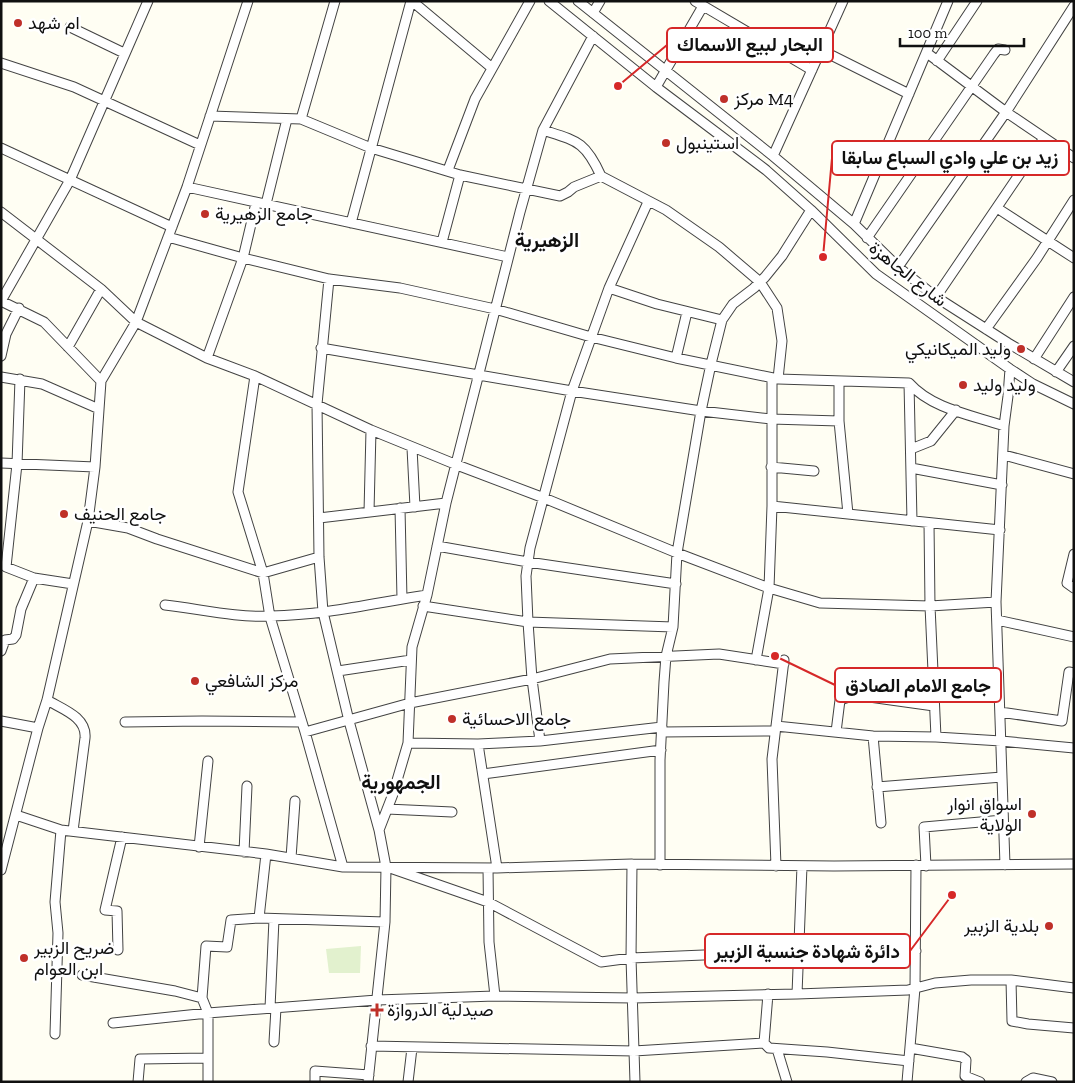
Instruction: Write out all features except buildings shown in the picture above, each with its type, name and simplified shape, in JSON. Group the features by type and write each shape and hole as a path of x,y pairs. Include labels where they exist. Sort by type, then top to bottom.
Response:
{"street":[{"path":"101,381 44,322 1,301 70,180 103,100 148,1"},
{"path":"1,870 47,700 88,521 95,467 101,381 136,322 187,186 248,1"},
{"path":"301,119 335,1"},
{"path":"351,223 412,1 492,68"},
{"path":"448,170 475,99 530,1"},
{"name":"شارع الجاهزة","path":"549,1 656,87 766,170 811,210 876,274 1010,369 1033,384 1074,404"},
{"name":"شارع الجاهزة","path":"578,1 773,156 854,224 898,267 936,297 1074,382"},
{"path":"593,13 600,1"},
{"path":"773,156 843,1"},
{"path":"854,224 948,1"},
{"path":"937,61 977,1"},
{"path":"656,87 666,72 699,4 812,70"},
{"path":"898,267 1006,112 1074,6"},
{"path":"70,27 124,54"},
{"path":"380,830 408,743 412,647 426,595 446,503 526,189 543,130 593,36"},
{"path":"867,238 994,54 998,49 1005,50"},
{"path":"821,50 909,94"},
{"path":"927,53 1006,112 1074,158"},
{"path":"1,63 74,87 200,144"},
{"path":"210,116 301,119 371,148 460,175 560,196 574,187 601,176"},
{"path":"207,358 243,258 288,119"},
{"path":"543,130 571,139 582,146 591,156 601,176 666,210 719,247 760,282 777,308 782,341 775,378 771,419 772,506 769,588 756,660"},
{"path":"936,297 1044,138"},
{"path":"1,148 172,227"},
{"path":"442,242 460,175"},
{"path":"187,186 261,204 508,257"},
{"path":"986,329 1074,200"},
{"path":"540,741 532,679 528,622 526,576 530,548 572,391 609,288 648,202"},
{"path":"997,208 1074,258"},
{"path":"660,865 661,750 666,656 672,627 677,553 701,411 711,364 722,320 733,304 754,288 782,256 811,210"},
{"path":"1,212 101,290 136,322 207,358 255,376 412,448 544,498 677,553 769,588 820,603 930,606 996,602"},
{"path":"168,236 243,258 329,279 400,288 495,309 591,338 775,378 909,383 933,402 1004,426"},
{"path":"315,1082 315,1071 369,1078 386,922 386,867 380,830 349,721 323,612 319,557 317,404 329,279"},
{"path":"609,288 687,312 722,320"},
{"path":"68,347 101,290"},
{"path":"1034,359 1074,297"},
{"path":"942,320 951,306"},
{"path":"1,356 6,334 18,308"},
{"path":"676,358 687,312"},
{"path":"1056,372 1074,346"},
{"path":"321,348 701,411 771,419 838,421"},
{"path":"1004,865 996,602 1004,426 1010,369"},
{"path":"255,376 238,492 263,573 270,617 343,867"},
{"path":"1,377 42,384 99,409"},
{"path":"20,379 17,464 6,567 34,578 73,584"},
{"path":"839,381 838,421 848,514"},
{"path":"909,383 912,521"},
{"path":"911,449 931,441 956,410"},
{"path":"368,512 370,430"},
{"path":"412,448 415,507"},
{"path":"1004,455 1074,474"},
{"path":"1,463 95,467"},
{"path":"771,467 814,471"},
{"path":"911,468 1002,485"},
{"path":"319,518 446,503"},
{"path":"772,506 1000,530"},
{"path":"400,508 402,599"},
{"path":"88,521 128,528 263,573 319,557"},
{"path":"929,523 930,606 936,737"},
{"path":"437,546 528,562 676,584"},
{"path":"1074,554 1067,583 1074,588"},
{"path":"1,651 5,640 13,639 16,635 22,609 34,578"},
{"path":"165,605 270,617 323,612 426,595"},
{"path":"423,606 528,622 672,627"},
{"path":"997,620 1074,637"},
{"path":"305,732 410,703 532,679 610,659 719,654 784,662 772,759 776,866"},
{"path":"338,672 411,660"},
{"path":"1000,712 1062,721 1069,672 1074,673"},
{"path":"836,732 840,700 855,695 934,706"},
{"path":"47,700 79,720 85,728 73,832"},
{"path":"1,721 38,728"},
{"path":"125,722 302,722"},
{"path":"408,743 478,744 540,741 662,730 776,729 873,736 1001,741 1074,748"},
{"path":"873,736 881,823"},
{"path":"478,744 483,774 492,868 488,902 489,942 495,996"},
{"path":"483,774 661,750"},
{"path":"199,847 208,761"},
{"path":"877,787 1002,777"},
{"path":"244,852 247,786"},
{"path":"291,858 295,801"},
{"path":"387,809 452,812"},
{"path":"16,815 61,830 73,832 266,854 343,867 492,868 632,864 776,866 1072,864 1074,854"},
{"path":"926,866 924,827 1003,820"},
{"path":"55,1034 58,933 55,902 61,830"},
{"path":"118,950 117,911 105,910 122,838"},
{"path":"259,918 266,854"},
{"path":"632,864 631,958 635,1082"},
{"path":"907,1082 915,988 916,865"},
{"path":"797,994 802,866"},
{"path":"386,867 488,902 601,962 631,958 798,951 916,951"},
{"path":"208,1082 208,1013 202,998 206,946 227,947 231,920 259,918 386,922"},
{"path":"274,919 274,1042"},
{"path":"82,975 175,991 202,998"},
{"path":"113,1023 208,1013 377,1000 495,996 632,998 797,994 908,990 935,984 971,980 1012,980 1074,988"},
{"path":"1012,980 1012,1020 1028,1024 1074,1028"},
{"path":"764,1043 768,994"},
{"path":"371,1046 634,1051 764,1043 769,1048 777,1049 827,1052 909,1061"},
{"path":"408,1082 412,1048"},
{"path":"910,1048 962,1057 966,1060 965,1076 980,1082"},
{"path":"777,1049 787,1082"},
{"path":"138,1082 140,1059 208,1058"},
{"path":"1026,1082 1032,1078 1052,1082"}],"green space":[{"path":"361,946 360,973 329,973 326,949"}],"place":[{"name":"ام شهد","path":"18,23"},
{"name":"البحار لبيع الاسماك","path":"618,86"},
{"name":"مركز M4","path":"724,99"},
{"name":"استينبول","path":"666,143"},
{"name":"جامع الزهيرية","path":"205,214"},
{"name":"زيد بن علي وادي السباع سابقا","path":"823,257"},
{"name":"وليد الميكانيكي","path":"1021,349"},
{"name":"وليد وليد","path":"963,385"},
{"name":"جامع الحنيف","path":"64,514"},
{"name":"جامع الامام الصادق","path":"775,656"},
{"name":"مركز الشافعي","path":"195,681"},
{"name":"جامع الاحسائية","path":"452,719"},
{"name":"اسواق انوار الولاية","path":"1032,814"},
{"name":"دائرة شهادة جنسية الزبير","path":"952,895"},
{"name":"بلدية الزبير","path":"1049,926"},
{"name":"ضريح الزبير ابن العوام","path":"24,958"},
{"name":"صيدلية الدروازة","path":"377,1010"}],"district":[{"name":"الزهيرية","path":"547,240"},
{"name":"الجمهورية","path":"401,782"}]}
